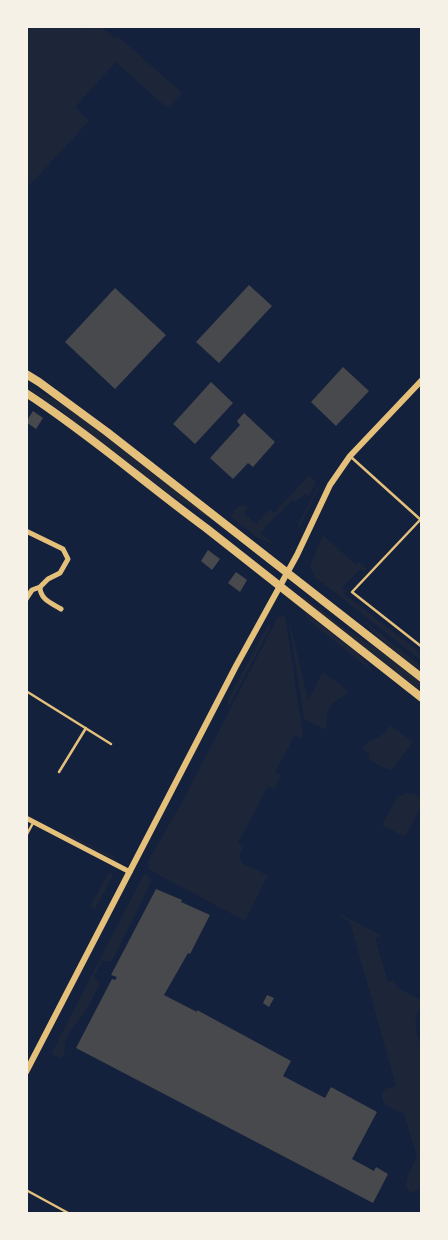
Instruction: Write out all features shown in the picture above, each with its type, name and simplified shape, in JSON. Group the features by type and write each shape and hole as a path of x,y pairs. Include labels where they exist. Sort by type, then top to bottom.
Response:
{"main road":[{"path":"26,374 107,432 422,678"},
{"path":"26,393 62,418 213,533 422,698"}],"street":[{"path":"26,1072 236,666 297,555 330,485 350,456 422,380"},
{"path":"26,531 63,549 68,559 60,573 32,590 26,599"},
{"path":"40,586 40,594 61,609"},
{"path":"26,818 130,872"}],"lane":[{"path":"350,456 421,520 352,592 422,648"},
{"path":"26,696 27,692 111,744"},
{"path":"59,772 86,728"},
{"path":"26,836 34,822"},
{"path":"26,1190 70,1214"}],"shaded area":[{"path":"27,26 80,26 85,29 87,26 104,26 103,28 115,39 118,36 182,93 167,108 116,62 75,107 89,121 26,189"},
{"path":"30,387 61,403 207,515 205,517 166,492 57,408 29,389"},
{"path":"309,475 316,482 309,496 305,494 295,502 292,500 260,533 278,547 255,536 230,516 238,506 243,505 248,508 244,513 256,524 269,509 274,513"},
{"path":"319,487 299,528 298,524"},
{"path":"323,535 356,565 359,562 367,569 364,572 360,569 342,588 346,591 344,594 422,654 422,661 315,577 310,566"},
{"path":"303,596 422,683 422,692 302,599"},
{"path":"306,613 359,654 373,672 312,623 305,615"},
{"path":"285,616 303,734 301,738 295,735 275,772 281,775 274,789 268,786 238,843 244,846 240,856 242,863 269,876 245,921 148,869 150,865 147,863 182,802 278,617"},
{"path":"288,616 308,700 323,672 350,692 330,706 326,730 304,719"},
{"path":"364,621 422,667 422,672 383,642"},
{"path":"268,625 271,626 229,706 227,702"},
{"path":"390,725 413,742 392,770 388,770 368,759 370,753 362,749 368,742 385,733"},
{"path":"407,793 422,798 422,805 405,837 382,825 397,797"},
{"path":"67,833 116,858 115,860 67,835"},
{"path":"109,873 113,875 95,909 90,906"},
{"path":"144,874 152,879 112,961 102,961 94,976 100,984 87,1009 66,1040 65,1051 61,1059 51,1054"},
{"path":"342,915 382,936 375,938 388,982 394,980 397,987 422,1002 417,1014 416,1025 422,1047 422,1186 414,1192 408,1190 406,1186 417,1157 404,1114 387,1105 382,1098 385,1089 396,1086 350,922 341,917"}],"building":[{"path":"249,285 272,306 219,363 196,342"},
{"path":"115,288 166,335 115,389 65,342"},
{"path":"343,367 369,391 336,426 311,402"},
{"path":"211,382 233,403 195,444 173,424"},
{"path":"33,411 43,418 36,429 26,422"},
{"path":"244,413 275,442 253,467 248,463 233,479 210,458 240,425 237,421"},
{"path":"208,550 220,559 212,570 201,561"},
{"path":"236,572 247,580 240,592 228,583"},
{"path":"156,889 210,915 190,954 188,953 164,995 197,1012 197,1010 291,1061 283,1076 325,1098 331,1087 377,1112 352,1159 374,1171 376,1167 388,1174 373,1203 76,1048 112,979 115,980 117,977 111,975"},
{"path":"267,995 274,998 269,1007 263,1003"}]}
